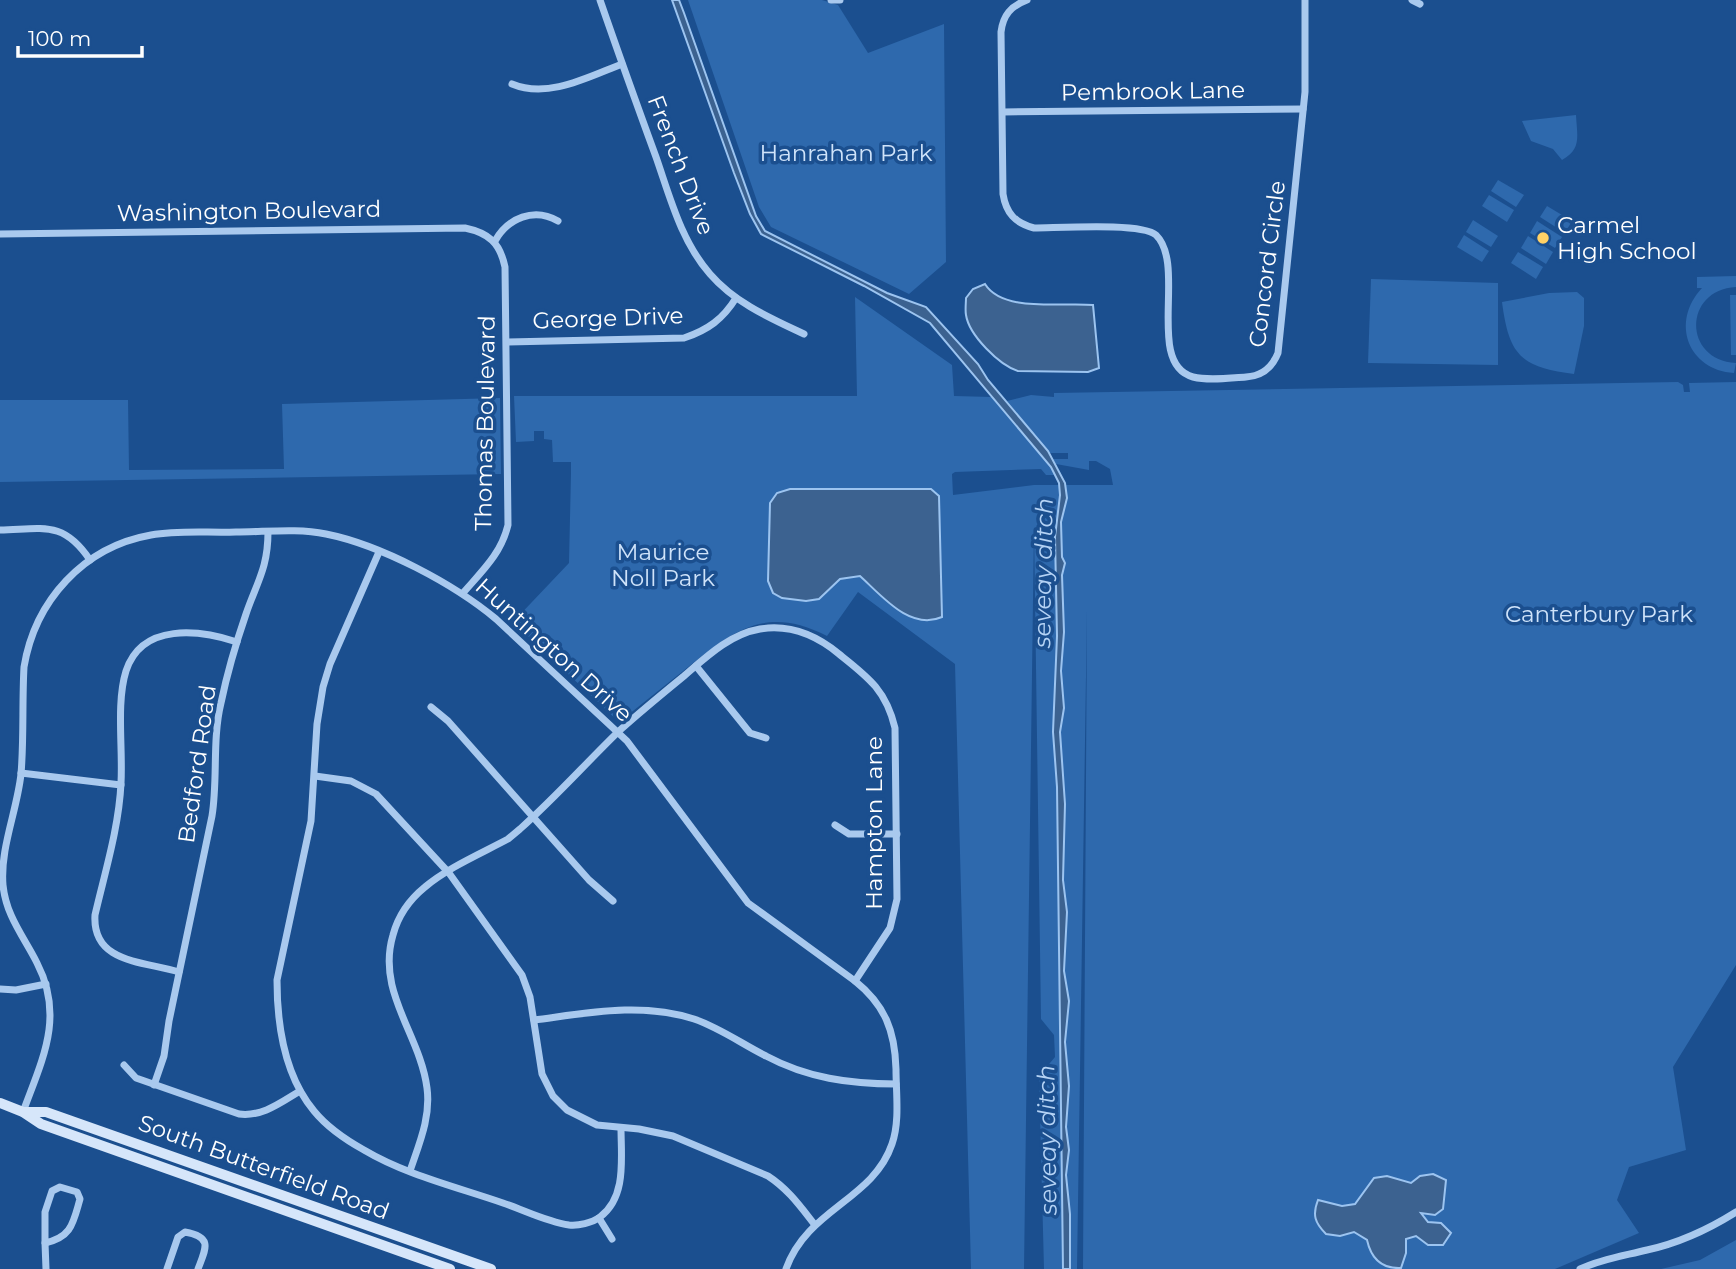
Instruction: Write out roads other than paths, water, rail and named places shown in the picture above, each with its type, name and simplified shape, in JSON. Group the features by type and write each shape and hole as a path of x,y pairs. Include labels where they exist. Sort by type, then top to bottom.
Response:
{"main road":[{"name":"South Butterfield Road","path":"0,1103 23,1112 41,1124 450,1269"},
{"name":"South Butterfield Road","path":"23,1112 46,1112 491,1269"}],"street":[{"name":"French Drive","path":"600,0 688,243 710,274 736,298 804,334"},
{"path":"831,0 840,0"},
{"name":"Concord Circle","path":"1027,0 1011,8 1004,19 1001,32 1003,194 1009,214 1024,226 1034,228 1138,228 1155,234 1164,245 1168,260 1169,339 1172,357 1188,375 1201,378 1251,377 1272,365 1278,353 1306,92 1306,0"},
{"path":"1412,0 1420,4"},
{"path":"512,84 526,90 552,89 622,64"},
{"name":"Pembrook Lane","path":"1003,112 1303,109"},
{"path":"495,241 520,217 545,214 558,221"},
{"name":"Washington Boulevard","path":"0,234 453,228 472,230 495,241"},
{"name":"Thomas Boulevard","path":"463,593 496,556 508,525 508,342 505,267 495,241"},
{"name":"George Drive","path":"508,342 684,338 701,333 719,321 736,298"},
{"path":"0,530 60,531 76,541 90,560"},
{"name":"Huntington Drive","path":"23,1112 49,1036 50,1006 46,985 37,962 11,917 1,876 21,773 23,684 27,650 40,615 66,579 90,560 116,546 152,535 268,532 327,534 379,552 446,583 496,619 618,732 748,903 855,981 879,1003 890,1025 895,1051 896,1126 891,1147 884,1162 869,1181 814,1225 798,1243 786,1269"},
{"name":"Bedford Road","path":"154,1085 164,1056 212,817 220,704 250,602 266,564 268,532"},
{"path":"379,552 330,664 323,687 317,724 309,831 277,981 277,1001 286,1058 300,1091 314,1111 340,1135 381,1159 410,1171 562,1223 576,1225 599,1218 610,1207 619,1189 621,1128"},
{"name":"Hampton Lane","path":"410,1171 426,1123 427,1086 422,1064 391,990 388,958 395,928 407,906 424,888 508,839 618,732 696,666 734,638 761,629 784,628 817,638 867,676 885,699 895,728 897,900 894,917 882,942 855,981"},
{"path":"179,972 118,956 104,946 97,932 96,915 121,785 123,690 126,671 135,654 153,639 179,633 204,633 237,642"},
{"path":"696,666 750,733 766,738"},
{"path":"431,707 448,722 595,886 613,901"},
{"path":"21,773 121,785"},
{"path":"315,776 351,781 376,794 449,873 522,975 530,997 542,1074 553,1096 567,1110 597,1125 673,1136 768,1176 796,1199 814,1225"},
{"path":"835,825 849,834 897,834"},
{"path":"0,989 16,990 46,985"},
{"path":"534,1020 616,1009 672,1014 718,1029 765,1056 804,1073 841,1081 896,1084"},
{"path":"124,1065 136,1078 247,1115 268,1110 300,1091"},
{"path":"45,1243 62,1238 69,1231 80,1199 77,1192 60,1187 52,1191 46,1210 45,1243 46,1269"},
{"path":"1580,1269 1611,1256 1671,1244 1701,1232 1736,1212"},
{"path":"599,1218 612,1239"},
{"path":"167,1269 178,1237 185,1232 194,1233 204,1239 206,1245 198,1269"}],"place":[{"name":"Carmel High School","path":"1543,238"}],"park label":[{"name":"Hanrahan Park","path":"846,153"},
{"name":"Maurice Noll Park","path":"663,565"},
{"name":"Canterbury Park","path":"1599,614"}],"water label":[{"name":"seveay ditch","path":"1043,573"},
{"name":"seveay ditch","path":"1047,1140"}]}
